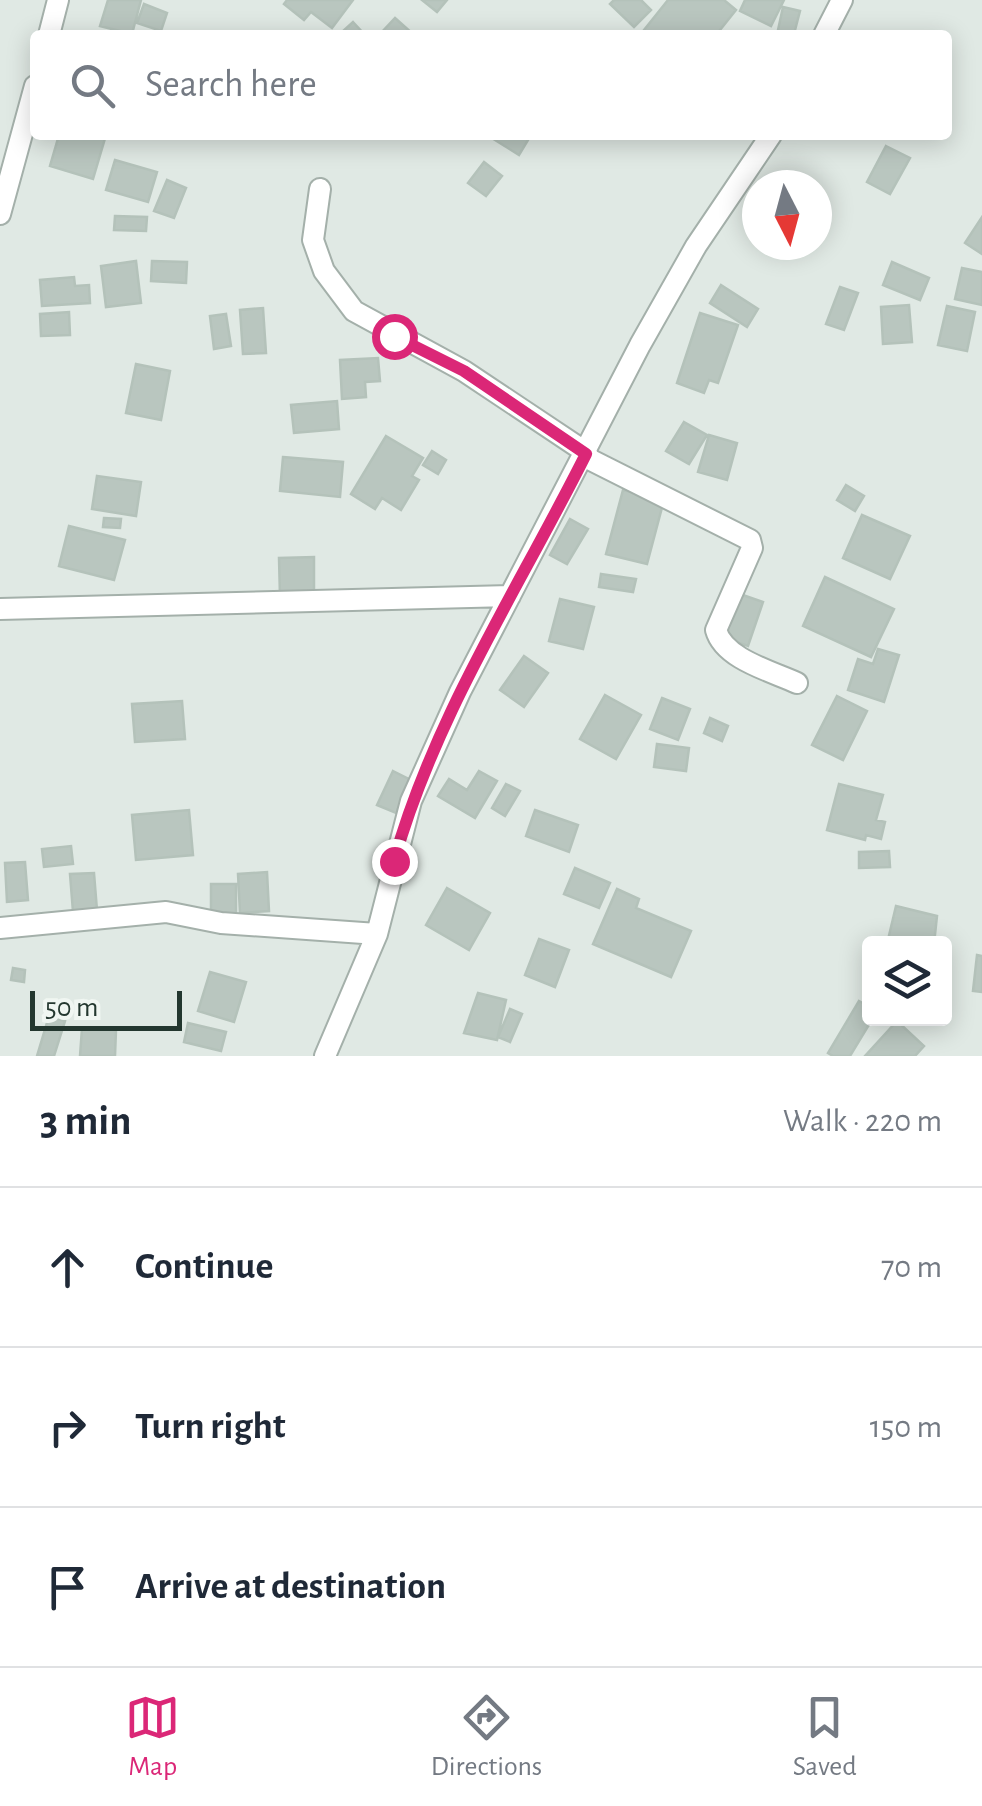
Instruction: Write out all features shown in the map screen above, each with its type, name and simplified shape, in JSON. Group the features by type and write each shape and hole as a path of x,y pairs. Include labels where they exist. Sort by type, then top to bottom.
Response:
{"street":[{"path":"50,30 58,0"},
{"path":"827,30 842,0"},
{"path":"0,214 30,104"},
{"path":"325,1056 377,934 411,801 460,692 696,246 768,140"},
{"path":"320,189 312,240 324,271 354,311 464,371 586,455 750,540 752,548 716,630 719,641 728,650 797,683"},
{"path":"0,609 510,596"},
{"path":"0,928 166,912 220,923 377,934"}],"building":[{"path":"108,0 141,0 133,30 100,26"},
{"path":"287,0 353,0 332,28 311,12 304,20 284,4"},
{"path":"422,0 447,0 437,12"},
{"path":"614,0 641,0 651,10 634,27 610,4"},
{"path":"668,0 724,0 736,10 720,30 644,30"},
{"path":"745,0 784,0 771,26 740,11"},
{"path":"144,4 167,13 161,30 137,23"},
{"path":"783,7 800,11 795,30 778,30"},
{"path":"395,18 408,30 384,30"},
{"path":"353,22 360,30 344,30"},
{"path":"58,140 105,140 93,179 50,166"},
{"path":"495,140 528,140 519,155"},
{"path":"886,146 910,158 890,194 867,182"},
{"path":"115,160 157,172 148,202 106,190"},
{"path":"484,162 502,176 486,196 468,183"},
{"path":"167,180 186,188 174,218 154,211"},
{"path":"115,216 147,217 146,231 114,230"},
{"path":"982,217 982,254 965,243"},
{"path":"136,261 141,303 106,307 101,266"},
{"path":"152,261 187,262 186,283 151,281"},
{"path":"892,262 929,278 920,300 883,285"},
{"path":"962,268 982,272 982,305 955,299"},
{"path":"74,277 75,286 89,285 90,303 42,306 40,280"},
{"path":"721,285 758,309 747,327 710,303"},
{"path":"840,287 858,293 844,330 826,324"},
{"path":"909,305 912,342 883,344 881,307"},
{"path":"947,306 975,312 967,351 938,345"},
{"path":"263,308 266,353 243,354 240,310"},
{"path":"69,312 70,335 41,336 40,314"},
{"path":"700,313 738,325 718,383 709,380 704,393 677,383"},
{"path":"226,314 231,346 214,349 210,316"},
{"path":"378,358 380,381 365,382 366,397 342,399 340,360"},
{"path":"136,364 170,371 161,420 126,413"},
{"path":"337,401 339,429 294,433 291,405"},
{"path":"684,422 707,435 689,464 666,451"},
{"path":"709,435 737,443 727,480 698,472"},
{"path":"386,436 423,458 412,476 419,480 401,510 382,498 375,509 351,494"},
{"path":"432,451 446,460 438,474 423,465"},
{"path":"283,457 343,462 340,497 280,491"},
{"path":"97,476 141,482 136,516 92,509"},
{"path":"846,485 864,496 855,511 837,500"},
{"path":"623,490 664,500 647,564 606,554"},
{"path":"862,515 910,536 890,579 843,558"},
{"path":"104,518 121,519 120,528 103,527"},
{"path":"570,519 588,529 567,564 550,555"},
{"path":"69,526 125,540 114,580 59,566"},
{"path":"314,557 314,597 280,597 279,558"},
{"path":"601,574 636,579 633,592 599,587"},
{"path":"825,577 894,609 871,657 803,626"},
{"path":"737,593 763,602 748,646 721,637"},
{"path":"560,599 594,607 583,649 549,641"},
{"path":"878,649 899,655 884,702 848,690 858,659 873,664"},
{"path":"524,656 548,673 524,707 500,690"},
{"path":"605,695 641,715 616,759 580,739"},
{"path":"837,696 867,711 843,760 812,745"},
{"path":"662,698 690,709 678,740 650,729"},
{"path":"182,701 185,739 135,742 132,704"},
{"path":"710,718 728,726 722,741 704,733"},
{"path":"657,744 689,748 686,771 654,767"},
{"path":"393,771 411,780 396,813 377,805"},
{"path":"479,771 497,781 475,818 438,796 449,779 467,790"},
{"path":"506,784 520,791 505,816 492,808"},
{"path":"839,784 883,795 876,820 885,822 881,839 866,835 865,840 827,830"},
{"path":"189,810 193,855 136,860 132,815"},
{"path":"535,810 578,825 569,852 526,836"},
{"path":"71,846 73,864 44,867 42,849"},
{"path":"889,851 890,867 859,868 859,852"},
{"path":"25,862 28,900 7,902 5,863"},
{"path":"575,868 610,883 599,908 564,894"},
{"path":"267,872 269,911 240,913 238,874"},
{"path":"94,873 97,910 73,912 70,874"},
{"path":"211,884 236,884 236,919 211,919"},
{"path":"447,888 490,913 469,950 426,925"},
{"path":"617,889 639,899 636,908 691,931 671,977 593,944"},
{"path":"896,906 937,916 935,936 889,936"},
{"path":"539,939 569,950 555,987 525,975"},
{"path":"977,955 982,956 982,992 973,991"},
{"path":"13,968 25,970 24,982 11,980"},
{"path":"210,972 246,982 234,1022 198,1011"},
{"path":"478,993 506,1000 497,1040 464,1033"},
{"path":"859,1001 862,1003 862,1026 868,1026 850,1056 828,1053"},
{"path":"510,1009 522,1014 510,1042 498,1037"},
{"path":"49,1016 65,1021 54,1056 37,1056"},
{"path":"188,1023 226,1032 221,1051 184,1042"},
{"path":"892,1026 902,1026 924,1046 915,1056 865,1056"},
{"path":"82,1028 116,1030 115,1056 80,1056"}],"route":[{"path":"394,336 464,371 586,454 460,692 411,801 394,861"}]}
